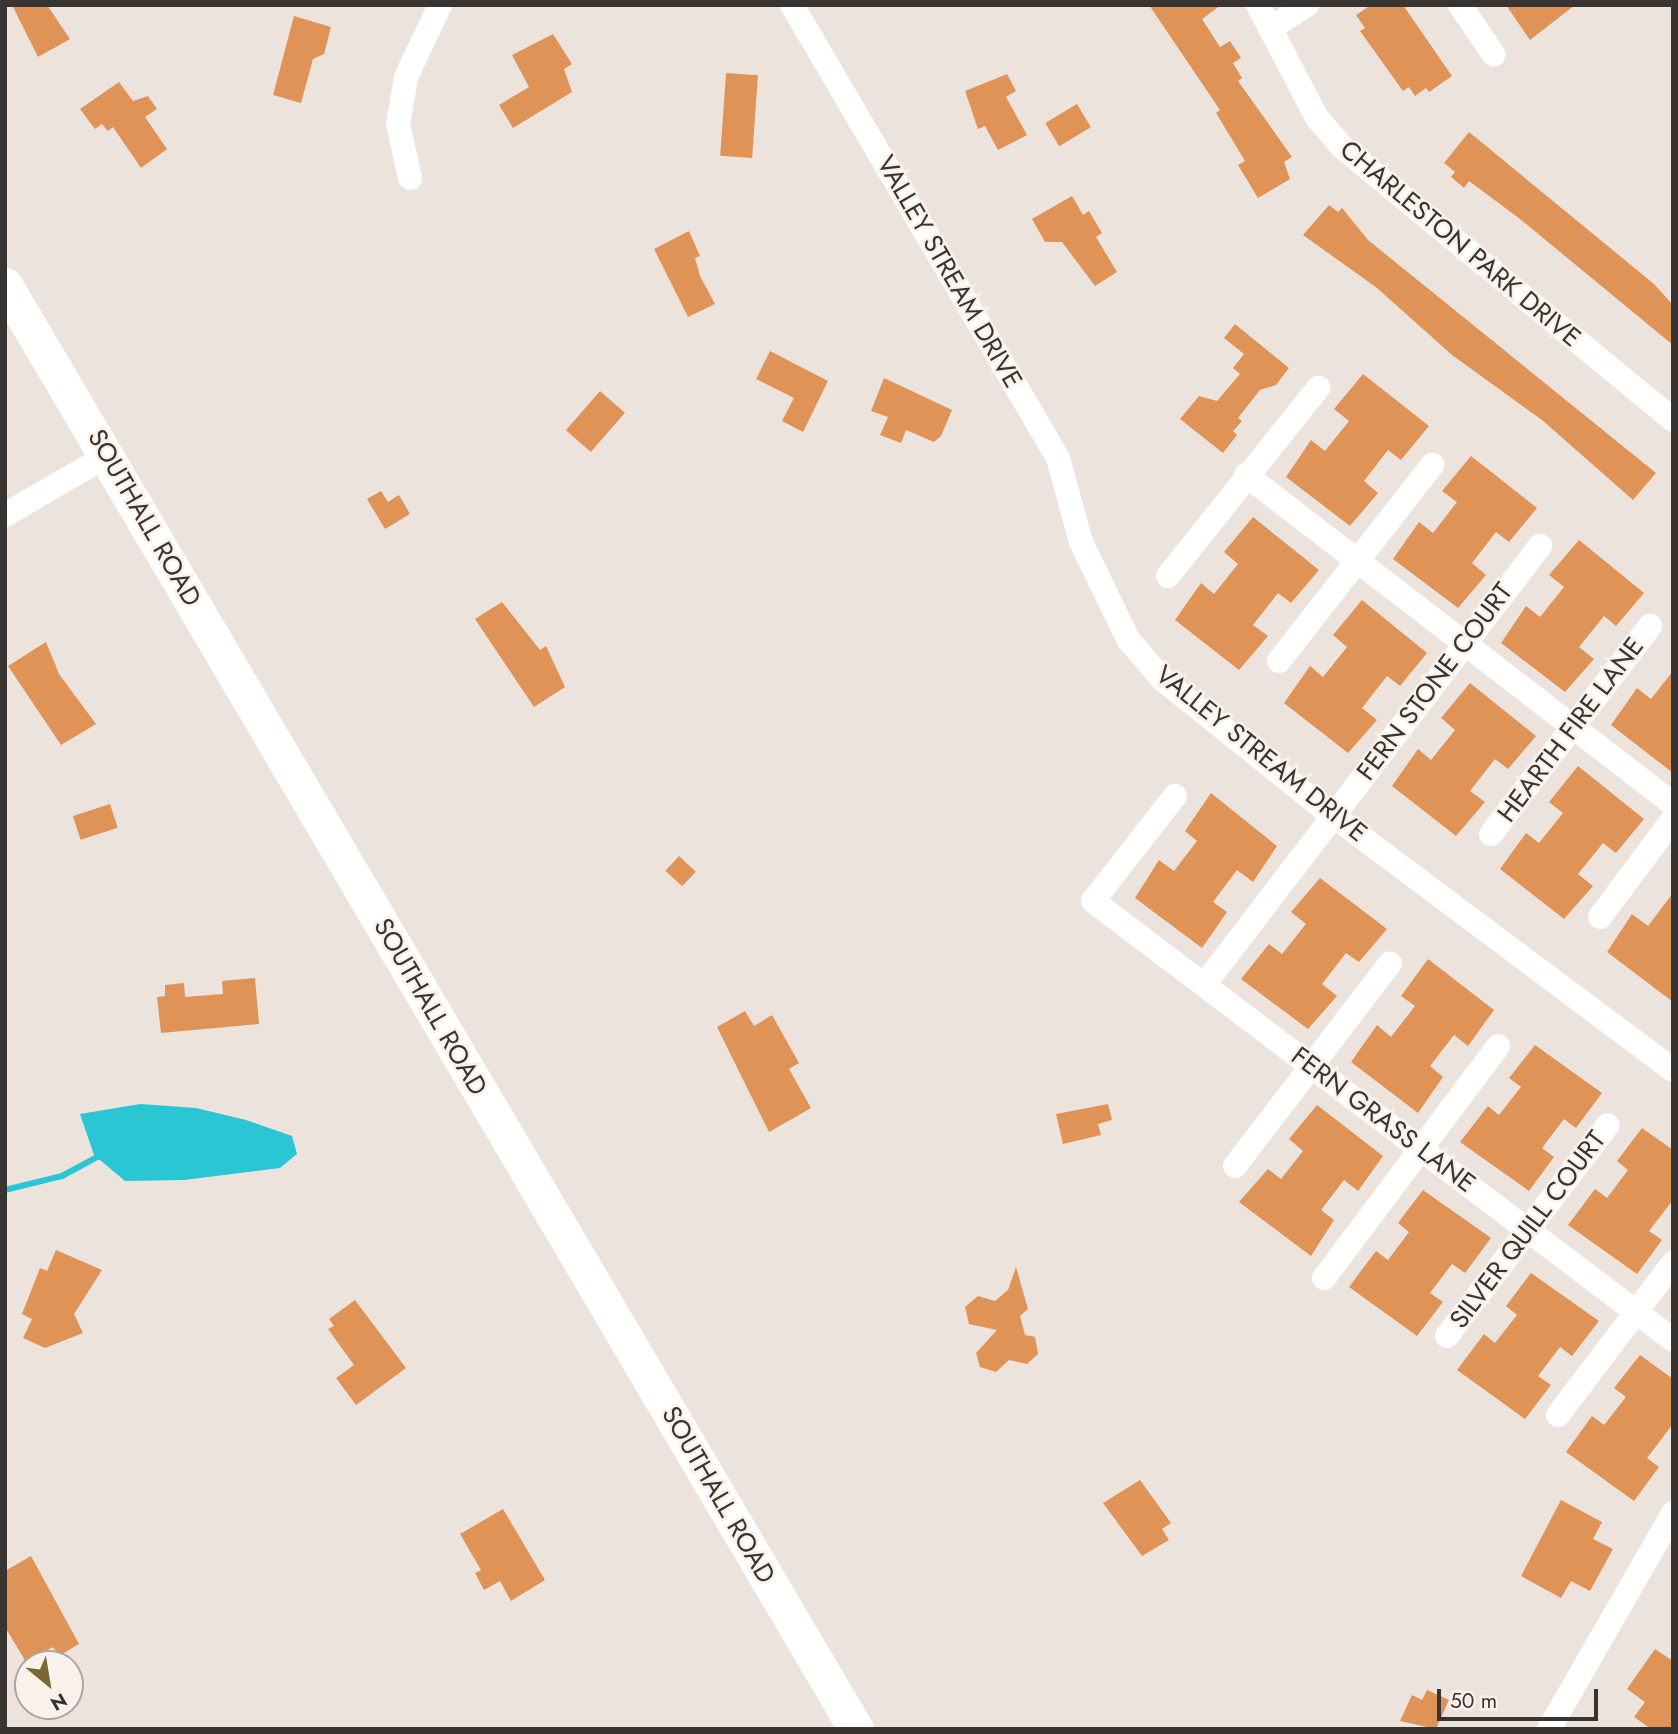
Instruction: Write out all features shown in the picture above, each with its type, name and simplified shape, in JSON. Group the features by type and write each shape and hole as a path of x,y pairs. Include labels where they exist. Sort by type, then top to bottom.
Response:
{"street":[{"path":"410,178 398,124 406,77 440,5"},
{"name":"VALLEY STREAM DRIVE","path":"792,5 1058,458 1081,542 1128,639 1161,679 1334,814 1668,1058"},
{"name":"CHARLESTON PARK DRIVE","path":"1258,5 1317,118 1342,148 1673,420"},
{"path":"1271,28 1307,5"},
{"path":"1460,5 1494,55"},
{"name":"SOUTHALL ROAD","path":"5,285 108,455 856,1729"},
{"path":"1168,576 1318,387"},
{"path":"5,516 108,455"},
{"path":"1279,661 1432,465"},
{"path":"1246,475 1673,804"},
{"name":"FERN STONE COURT","path":"1204,985 1540,546"},
{"name":"HEARTH FIRE LANE","path":"1491,834 1650,626"},
{"name":"FERN GRASS LANE","path":"1175,796 1093,901 1673,1340"},
{"path":"1600,917 1673,819"},
{"path":"1235,1166 1390,963"},
{"path":"1324,1278 1498,1046"},
{"name":"SILVER QUILL COURT","path":"1447,1336 1608,1125"},
{"path":"1558,1415 1673,1263"},
{"path":"1549,1729 1673,1513"}],"water":[{"path":"140,1104 196,1108 246,1120 292,1136 297,1154 280,1168 184,1180 125,1181 94,1155 80,1114"}],"building":[{"path":"12,5 47,5 70,39 38,57"},
{"path":"1149,5 1221,5 1202,19 1220,47 1230,41 1241,58 1233,63 1242,78 1238,81 1292,157 1284,162 1290,179 1258,198 1238,165 1245,161 1216,113 1220,110"},
{"path":"1371,5 1403,5 1452,76 1429,92 1426,88 1415,96 1409,87 1403,91 1360,31 1365,28 1356,15"},
{"path":"1506,5 1575,5 1530,40"},
{"path":"294,16 331,27 324,54 313,59 301,103 273,95"},
{"path":"553,34 572,64 564,69 572,92 513,128 499,105 529,87 512,55"},
{"path":"726,73 758,75 752,158 720,156"},
{"path":"1007,74 1016,91 1006,97 1027,135 998,150 985,126 978,129 965,91"},
{"path":"119,82 133,101 148,96 157,109 145,117 167,149 141,168 113,127 108,131 102,124 95,129 80,109"},
{"path":"1077,104 1091,127 1059,146 1045,123"},
{"path":"1469,132 1654,284 1673,305 1673,345 1520,219 1469,181 1464,188 1451,177 1455,172 1444,163"},
{"path":"1072,196 1083,215 1089,211 1102,233 1096,237 1117,272 1095,286 1062,242 1045,242 1032,219"},
{"path":"1329,205 1338,212 1342,208 1368,240 1656,473 1633,500 1542,420 1452,355 1377,288 1303,235"},
{"path":"689,231 700,256 695,258 700,276 715,304 688,317 654,249"},
{"path":"1235,324 1289,368 1276,385 1260,390 1238,418 1242,421 1233,431 1237,435 1223,453 1180,419 1199,396 1217,401 1240,374 1233,368 1244,354 1224,338"},
{"path":"770,351 828,381 803,432 782,421 794,398 756,379"},
{"path":"1363,374 1429,426 1401,460 1388,450 1364,481 1378,493 1350,526 1286,477 1311,440 1325,451 1349,421 1334,409"},
{"path":"884,378 952,410 941,436 934,442 906,430 901,443 880,435 888,417 871,411"},
{"path":"600,391 625,413 591,452 566,430"},
{"path":"1471,456 1537,508 1509,542 1496,532 1472,563 1486,575 1458,608 1393,559 1419,522 1433,533 1457,502 1442,491"},
{"path":"381,491 388,502 399,495 410,514 385,529 367,499"},
{"path":"1253,517 1319,570 1291,603 1278,593 1253,625 1268,636 1239,670 1175,620 1201,583 1214,594 1238,564 1224,552"},
{"path":"1579,540 1644,593 1616,626 1604,616 1579,647 1594,659 1565,692 1501,643 1526,606 1540,617 1564,587 1549,575"},
{"path":"1362,600 1427,653 1400,686 1387,676 1362,708 1377,720 1348,753 1284,703 1310,666 1323,677 1347,647 1333,635"},
{"path":"502,602 540,650 546,646 565,687 534,707 475,619"},
{"path":"46,642 59,674 96,724 61,745 8,666"},
{"path":"1673,671 1673,773 1611,725 1637,688 1651,699"},
{"path":"1470,683 1536,736 1508,769 1495,759 1470,791 1485,802 1456,836 1392,786 1418,749 1431,760 1455,730 1441,718"},
{"path":"1578,766 1644,819 1616,853 1603,843 1578,874 1593,886 1564,919 1500,869 1526,833 1539,843 1563,813 1549,802"},
{"path":"1211,793 1277,846 1253,882 1237,870 1213,902 1227,912 1202,948 1135,898 1159,860 1174,871 1197,841 1185,831"},
{"path":"110,804 118,828 81,840 73,816"},
{"path":"679,856 696,872 682,886 665,871"},
{"path":"1320,878 1387,929 1359,962 1346,953 1322,984 1337,996 1308,1029 1241,979 1269,944 1282,954 1306,924 1291,912"},
{"path":"1673,893 1673,1002 1607,952 1632,914 1648,926"},
{"path":"1428,959 1494,1010 1468,1046 1454,1035 1430,1066 1443,1077 1418,1113 1351,1062 1377,1025 1391,1037 1415,1006 1401,996"},
{"path":"255,978 259,1024 161,1033 157,997 165,996 165,985 184,983 185,997 223,994 222,981"},
{"path":"745,1011 754,1026 772,1015 799,1063 789,1069 811,1108 769,1132 717,1027"},
{"path":"1535,1045 1602,1093 1576,1128 1564,1119 1542,1148 1554,1157 1529,1191 1460,1142 1488,1106 1499,1115 1521,1087 1509,1078"},
{"path":"1108,1104 1112,1120 1098,1124 1101,1135 1063,1144 1056,1114"},
{"path":"1317,1105 1383,1156 1358,1191 1344,1180 1321,1210 1334,1220 1311,1256 1239,1202 1268,1169 1281,1179 1303,1151 1289,1139"},
{"path":"1642,1128 1673,1150 1673,1200 1649,1231 1662,1240 1637,1274 1568,1225 1595,1189 1607,1198 1628,1170 1617,1161"},
{"path":"1423,1190 1491,1238 1465,1273 1452,1264 1430,1293 1443,1302 1417,1336 1349,1287 1376,1251 1388,1260 1409,1232 1398,1223"},
{"path":"56,1250 102,1270 74,1314 83,1333 45,1348 23,1338 32,1319 22,1314 40,1268 47,1271"},
{"path":"1016,1267 1028,1309 1020,1316 1025,1335 1035,1337 1038,1354 1027,1364 1009,1360 996,1372 980,1367 976,1353 997,1330 969,1324 965,1307 978,1296 995,1301 1008,1290"},
{"path":"1531,1273 1599,1321 1572,1356 1560,1347 1538,1376 1551,1385 1525,1419 1457,1370 1484,1334 1495,1343 1517,1315 1506,1306"},
{"path":"355,1300 406,1368 356,1405 336,1378 354,1365 328,1329 334,1326 329,1319"},
{"path":"1640,1355 1673,1379 1673,1424 1647,1458 1659,1467 1634,1501 1566,1452 1592,1416 1604,1425 1626,1397 1614,1388"},
{"path":"1140,1480 1171,1523 1162,1529 1169,1540 1142,1556 1103,1503"},
{"path":"1561,1500 1602,1522 1593,1539 1613,1549 1590,1591 1571,1581 1561,1598 1521,1576"},
{"path":"503,1509 545,1580 511,1601 500,1581 484,1590 475,1573 481,1570 460,1534"},
{"path":"31,1556 79,1644 69,1650 55,1650 53,1647 48,1650 19,1650 5,1627 5,1571"},
{"path":"1655,1649 1673,1661 1673,1729 1651,1729 1634,1717 1645,1702 1627,1689"},
{"path":"1427,1690 1449,1700 1436,1729 1400,1721 1412,1695 1422,1700"}],"waterway":[{"path":"5,1190 62,1176 101,1155"}]}
